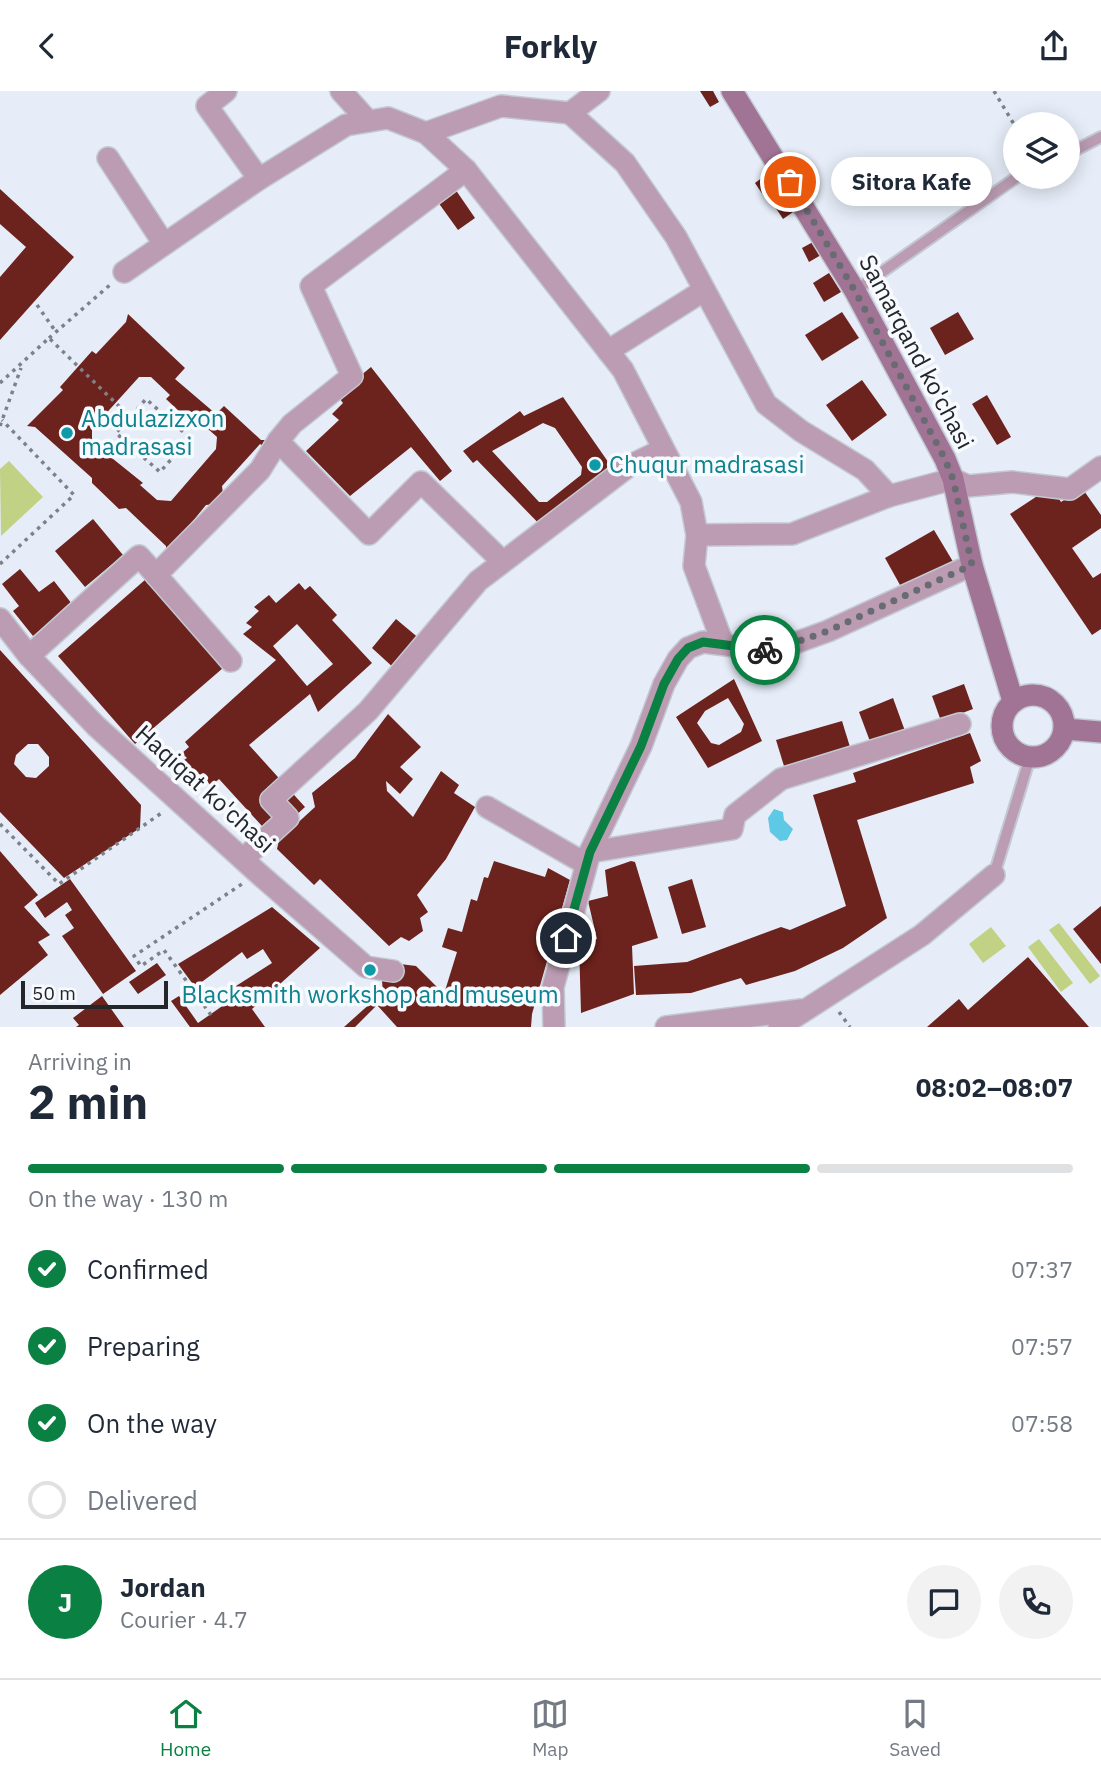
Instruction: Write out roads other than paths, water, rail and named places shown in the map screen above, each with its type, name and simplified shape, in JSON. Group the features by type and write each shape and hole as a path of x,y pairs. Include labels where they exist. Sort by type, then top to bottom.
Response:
{"street":[{"path":"226,91 206,106 259,179"},
{"path":"341,91 368,121"},
{"path":"570,113 599,91"},
{"name":"Samarqand ko'chasi","path":"732,91 855,291 953,479 972,565 1013,701"},
{"path":"426,133 501,106 570,113 625,163 676,237 766,404 802,431 865,470 889,496"},
{"path":"124,272 259,179 346,125 388,118 426,133 466,170 623,370 647,414 662,450 685,486 697,535 694,566 723,644"},
{"path":"108,158 164,244"},
{"path":"156,575 260,470 292,424 352,376 311,286 466,170"},
{"path":"608,351 703,291"},
{"path":"278,441 369,534 421,482 502,561"},
{"path":"251,866 288,818 271,800 368,711 478,580 629,466 662,450"},
{"path":"697,535 792,534 889,496 953,479 968,486 1012,482 1070,489 1098,477"},
{"path":"29,656 139,556 231,661"},
{"path":"554,1027 553,987 588,858 641,746 664,684 678,659 688,648 703,642 773,650 828,631 972,565"},
{"name":"Haqiqat ko'chasi","path":"0,619 29,656 96,726 251,866 366,967 393,971"},
{"path":"1037,694 1058,706 1065,729 1053,750 1030,757 1018,754 1003,734 1005,710 1013,701 1037,694"},
{"path":"487,807 588,858 732,829 735,815 781,779 960,724"},
{"path":"1065,729 1101,732"},
{"path":"779,1027 922,935 994,875"},
{"path":"666,1027 806,1009"}],"lane":[{"path":"1080,148 1101,137"},
{"path":"855,291 1003,187"},
{"path":"994,875 1030,757"}],"water":[{"path":"774,809 783,812 784,820 793,829 787,840 780,841 770,832 768,818"}],"place":[{"name":"Sitora Kafe","path":"790,182"},
{"name":"Abdulazizxon madrasasi","path":"67,433"},
{"name":"Chuqur madrasasi","path":"595,465"},
{"name":"Blacksmith workshop and museum","path":"370,970"}]}
